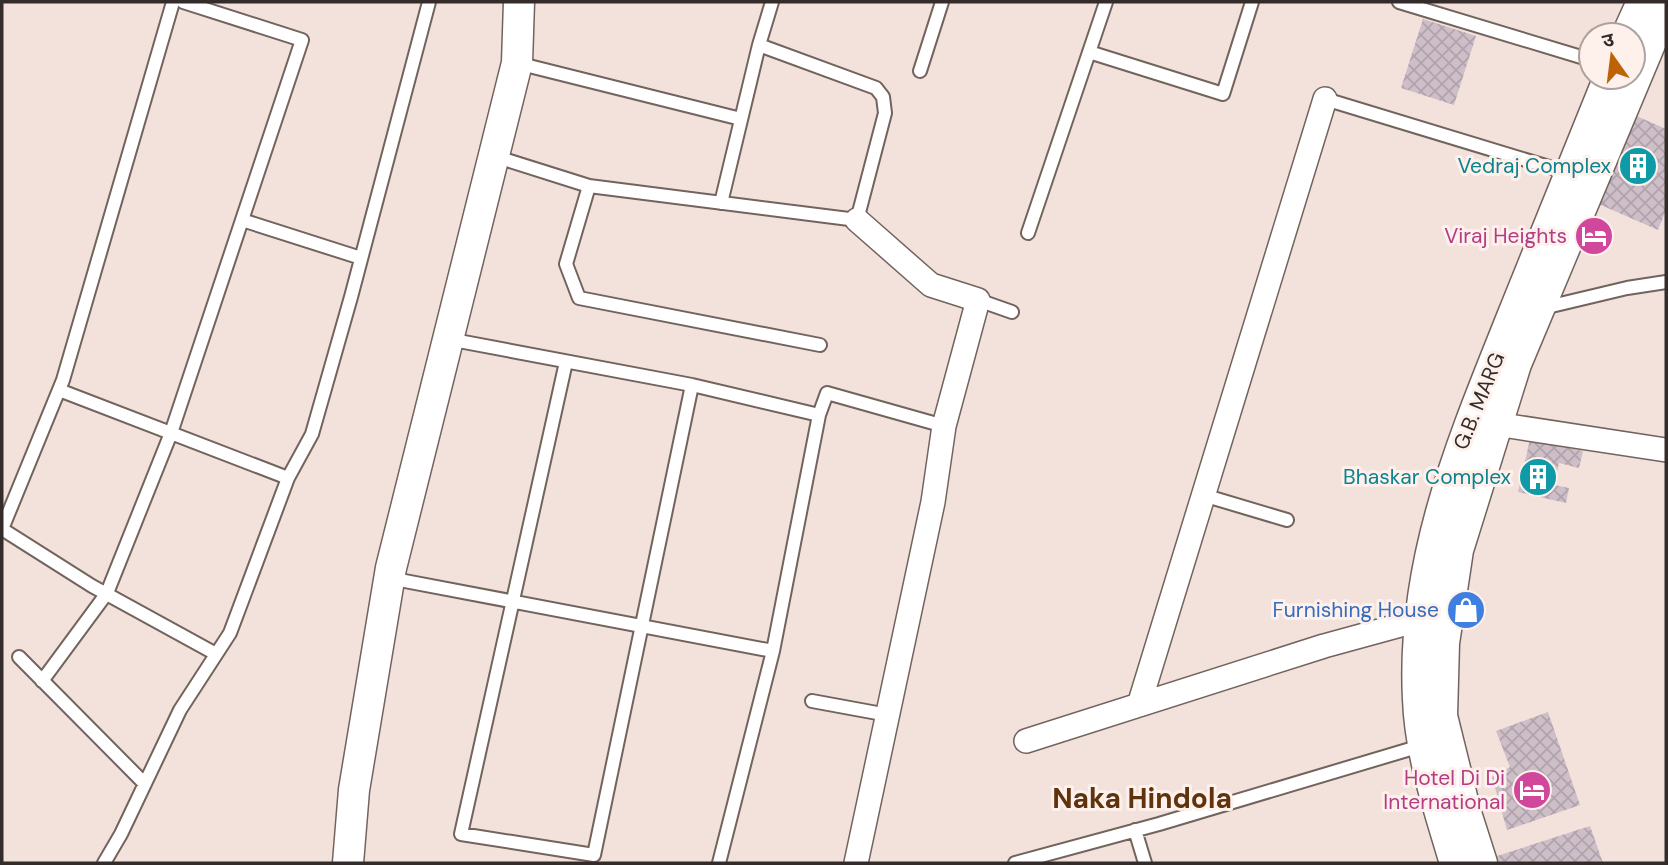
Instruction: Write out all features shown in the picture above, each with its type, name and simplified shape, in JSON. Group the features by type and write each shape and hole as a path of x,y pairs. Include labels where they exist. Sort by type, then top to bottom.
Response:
{"street":[{"path":"348,863 354,790 389,578 517,63 519,2"},
{"path":"1642,2 1643,21"},
{"path":"1647,36 1666,6"},
{"name":"G.B. MARG","path":"1455,863 1427,769 1418,699 1433,622 1436,524 1459,450 1484,422 1582,177 1605,91"},
{"path":"1621,91 1582,177 1540,309 1516,365 1484,422 1666,450"},
{"path":"1139,705 1325,99"},
{"path":"856,863 933,502 944,426 978,300 931,285 857,220"},
{"path":"1026,741 1324,646 1433,622 1444,643 1442,716 1466,813 1482,863"}],"lane":[{"path":"173,2 59,390 2,529 107,593 216,654"},
{"path":"43,681 107,593 171,433 302,40 183,2"},
{"path":"104,863 180,710 230,633 288,478 312,434 429,2"},
{"path":"721,203 772,2"},
{"path":"920,71 942,2"},
{"path":"1028,233 1105,2"},
{"path":"1089,52 1223,94 1252,2"},
{"path":"1399,2 1577,56"},
{"path":"494,156 589,186 857,220 885,113 883,97 876,88 759,45"},
{"path":"517,63 741,119"},
{"path":"1325,99 1582,177"},
{"path":"589,186 566,264 579,298 820,345"},
{"path":"242,220 361,258"},
{"path":"1540,309 1666,282"},
{"path":"978,300 1012,312"},
{"path":"448,339 692,385 819,415"},
{"path":"566,362 461,834 594,856 692,385"},
{"path":"59,390 288,478"},
{"path":"719,863 773,651 819,415 827,393 944,426"},
{"path":"1203,495 1287,520"},
{"path":"389,578 773,651"},
{"path":"19,657 145,783"},
{"path":"812,701 888,715"},
{"path":"1015,863 1424,745"},
{"path":"1135,830 1145,863"}],"building":[{"path":"1423,19 1476,36 1454,105 1401,88"},
{"name":"Vedraj Complex","path":"1632,114 1666,129 1666,210 1658,230 1594,202"},
{"name":"Bhaskar Complex","path":"1530,439 1583,451 1579,468 1559,463 1554,485 1569,488 1566,503 1518,492"},
{"path":"1548,712 1580,805 1507,830 1492,777 1510,767 1496,731"},
{"path":"1590,826 1603,863 1499,863 1497,856"}],"place":[{"name":"Vedraj Complex","path":"1638,166"},
{"name":"Viraj Heights","path":"1594,236"},
{"name":"Bhaskar Complex","path":"1538,477"},
{"name":"Furnishing House","path":"1466,610"},
{"name":"Hotel Di Di International","path":"1532,790"}],"district":[{"name":"Naka Hindola","path":"1142,798"}]}
